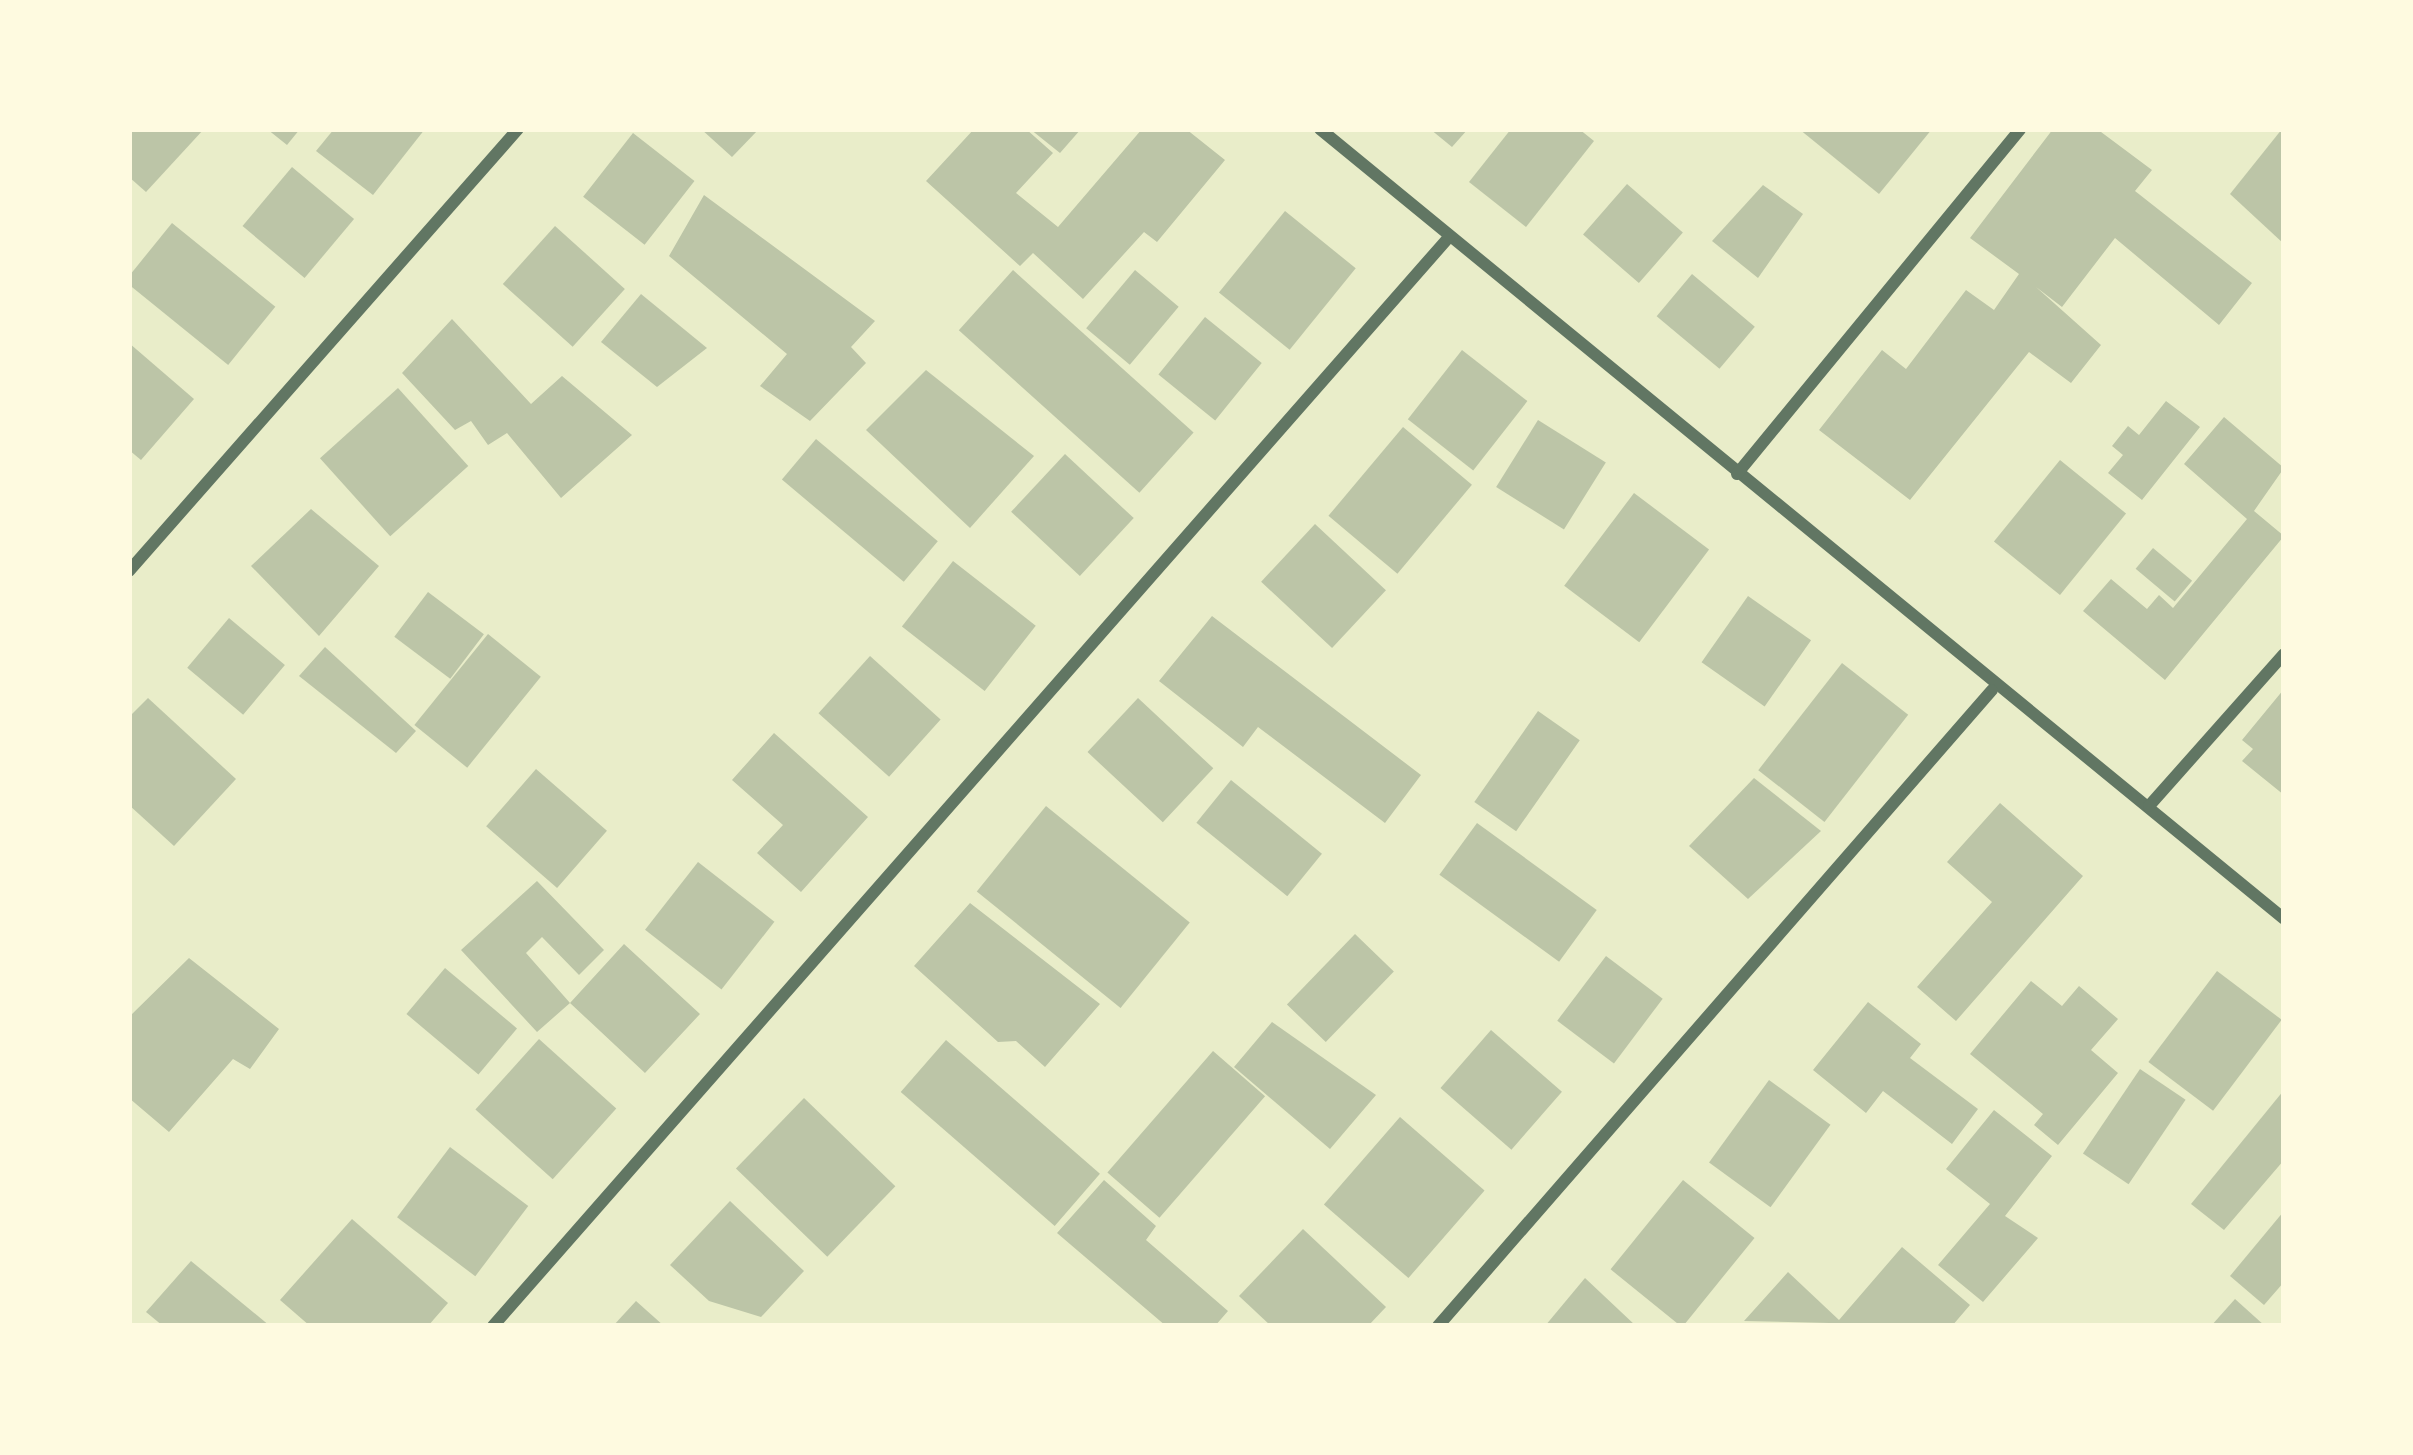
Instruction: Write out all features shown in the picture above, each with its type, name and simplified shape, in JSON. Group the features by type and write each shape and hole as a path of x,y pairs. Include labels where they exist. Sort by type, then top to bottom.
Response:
{"street":[{"path":"129,571 518,129"},
{"path":"1320,129 1992,690 2149,806 2284,919"},
{"path":"1737,474 2020,129"},
{"path":"493,1326 1448,238"},
{"path":"2149,806 2284,654"},
{"path":"1438,1326 1992,690"}],"building":[{"path":"129,129 204,129 146,192 129,177"},
{"path":"267,129 300,129 287,145"},
{"path":"334,129 425,129 373,195 316,151"},
{"path":"701,129 759,129 732,157"},
{"path":"974,129 1026,129 1053,153 1016,193 1058,227 1142,129 1186,129 1225,160 1157,242 1144,232 1083,299 1033,253 1020,266 926,181"},
{"path":"1030,129 1081,129 1060,153"},
{"path":"1430,129 1468,129 1452,147"},
{"path":"1511,129 1579,129 1594,141 1526,227 1469,182"},
{"path":"1799,129 1932,129 1879,194"},
{"path":"2053,129 2097,129 2152,170 2135,191 2252,283 2219,325 2115,238 2062,307 2036,287 2101,345 2071,383 2029,352 1910,500 1819,430 1882,350 1906,369 1966,290 1994,310 2019,274 1970,238"},
{"path":"2284,129 2284,244 2230,194"},
{"path":"633,133 694,181 645,245 583,197"},
{"path":"292,167 354,219 305,278 243,226"},
{"path":"1627,184 1683,233 1639,283 1583,235"},
{"path":"1763,185 1803,214 1758,278 1712,241"},
{"path":"704,195 875,321 851,347 866,363 810,421 760,386 787,354 669,256"},
{"path":"1285,211 1356,268 1290,350 1219,293"},
{"path":"172,223 275,307 228,365 129,285 129,276"},
{"path":"555,226 625,289 573,347 503,284"},
{"path":"1013,270 1194,433 1139,493 959,330"},
{"path":"1135,270 1179,307 1130,365 1086,328"},
{"path":"1692,274 1755,327 1719,369 1657,316"},
{"path":"641,294 707,348 657,387 601,342"},
{"path":"1205,317 1262,363 1215,420 1158,375"},
{"path":"452,319 531,404 562,376 632,435 561,498 507,433 488,445 471,421 455,430 402,373"},
{"path":"129,343 194,399 141,460 129,450"},
{"path":"1462,350 1527,401 1473,470 1408,419"},
{"path":"926,370 1034,456 970,528 866,430"},
{"path":"398,388 468,466 390,536 320,458"},
{"path":"2166,401 2200,427 2142,500 2108,473 2123,455 2112,446 2128,426 2139,435"},
{"path":"2224,417 2284,468 2254,511 2284,536 2165,680 2083,611 2111,579 2147,609 2159,595 2173,608 2247,519 2184,464"},
{"path":"1538,420 1606,462 1564,529 1496,487"},
{"path":"1403,427 1472,485 1397,574 1328,516"},
{"path":"816,439 938,541 904,582 782,480"},
{"path":"1065,454 1134,518 1080,576 1011,512"},
{"path":"2060,460 2126,513 2060,595 1994,542"},
{"path":"1634,493 1709,550 1639,642 1564,586"},
{"path":"311,509 379,566 319,636 251,566"},
{"path":"1315,524 1386,590 1332,648 1261,582"},
{"path":"2153,548 2192,581 2175,601 2136,569"},
{"path":"953,561 1036,626 985,691 902,626"},
{"path":"428,592 484,634 450,679 394,637"},
{"path":"1748,596 1811,640 1765,707 1702,662"},
{"path":"1212,616 1421,775 1385,823 1258,727 1243,747 1159,681"},
{"path":"229,618 285,665 243,715 187,668"},
{"path":"488,634 541,677 467,768 414,725"},
{"path":"325,647 416,731 396,753 299,676"},
{"path":"870,656 941,720 889,777 818,713"},
{"path":"1842,663 1908,715 1824,822 1758,770"},
{"path":"2284,689 2284,795 2242,761 2253,749 2242,740"},
{"path":"148,698 236,779 174,846 129,805 129,717"},
{"path":"1138,698 1213,768 1163,822 1088,752"},
{"path":"1538,711 1580,740 1516,831 1474,802"},
{"path":"774,733 868,817 801,892 757,853 783,825 732,780"},
{"path":"536,769 607,831 557,888 486,826"},
{"path":"1754,778 1821,831 1748,899 1689,846"},
{"path":"1231,780 1322,854 1287,896 1196,823"},
{"path":"2000,803 2083,876 1956,1021 1917,987 1992,902 1947,862"},
{"path":"1046,806 1190,922 1121,1008 977,891"},
{"path":"1477,823 1597,910 1559,962 1439,875"},
{"path":"698,862 774,922 721,989 645,930"},
{"path":"537,881 604,950 579,975 542,937 526,953 570,1003 537,1032 461,950"},
{"path":"970,903 1100,1004 1045,1067 1016,1041 998,1042 914,966"},
{"path":"1355,934 1394,972 1326,1042 1287,1004"},
{"path":"624,944 700,1014 645,1073 570,1003"},
{"path":"1606,956 1663,999 1614,1063 1557,1021"},
{"path":"189,958 279,1029 250,1069 233,1059 169,1132 129,1098 129,1017"},
{"path":"445,968 517,1028 478,1074 406,1014"},
{"path":"2217,971 2282,1020 2213,1111 2148,1062"},
{"path":"2031,981 2062,1006 2079,986 2118,1019 2091,1050 2118,1073 2058,1145 2034,1125 2043,1114 1970,1054"},
{"path":"1868,1002 1921,1044 1910,1058 1978,1109 1952,1144 1883,1091 1866,1113 1813,1070"},
{"path":"1272,1022 1376,1095 1330,1149 1234,1067"},
{"path":"1491,1030 1562,1092 1511,1150 1440,1088"},
{"path":"539,1039 616,1109 553,1179 475,1110"},
{"path":"946,1040 1100,1174 1055,1226 901,1092"},
{"path":"1213,1051 1265,1096 1159,1218 1107,1173"},
{"path":"2140,1069 2186,1100 2129,1184 2083,1154"},
{"path":"1769,1080 1830,1125 1771,1207 1709,1163"},
{"path":"2284,1090 2284,1160 2224,1230 2191,1204"},
{"path":"804,1098 895,1186 827,1257 736,1168"},
{"path":"1994,1110 2052,1156 2005,1216 2038,1238 1983,1302 1938,1265 1990,1204 1946,1169"},
{"path":"1400,1117 1485,1190 1408,1278 1324,1205"},
{"path":"450,1147 528,1206 475,1276 397,1217"},
{"path":"1104,1180 1156,1226 1146,1240 1228,1311 1215,1326 1166,1326 1057,1233"},
{"path":"1683,1180 1754,1238 1683,1326 1611,1269"},
{"path":"730,1201 804,1271 761,1317 709,1301 670,1265"},
{"path":"2284,1211 2284,1282 2264,1305 2230,1276"},
{"path":"352,1219 448,1303 428,1326 310,1326 280,1300"},
{"path":"1303,1229 1386,1307 1368,1326 1271,1326 1239,1296"},
{"path":"1902,1247 1970,1305 1952,1326 1744,1321 1788,1272 1839,1320"},
{"path":"191,1261 270,1326 163,1326 146,1312"},
{"path":"1585,1278 1636,1326 1545,1326"},
{"path":"2235,1299 2265,1326 2211,1326"},
{"path":"636,1301 664,1326 613,1326"}]}
